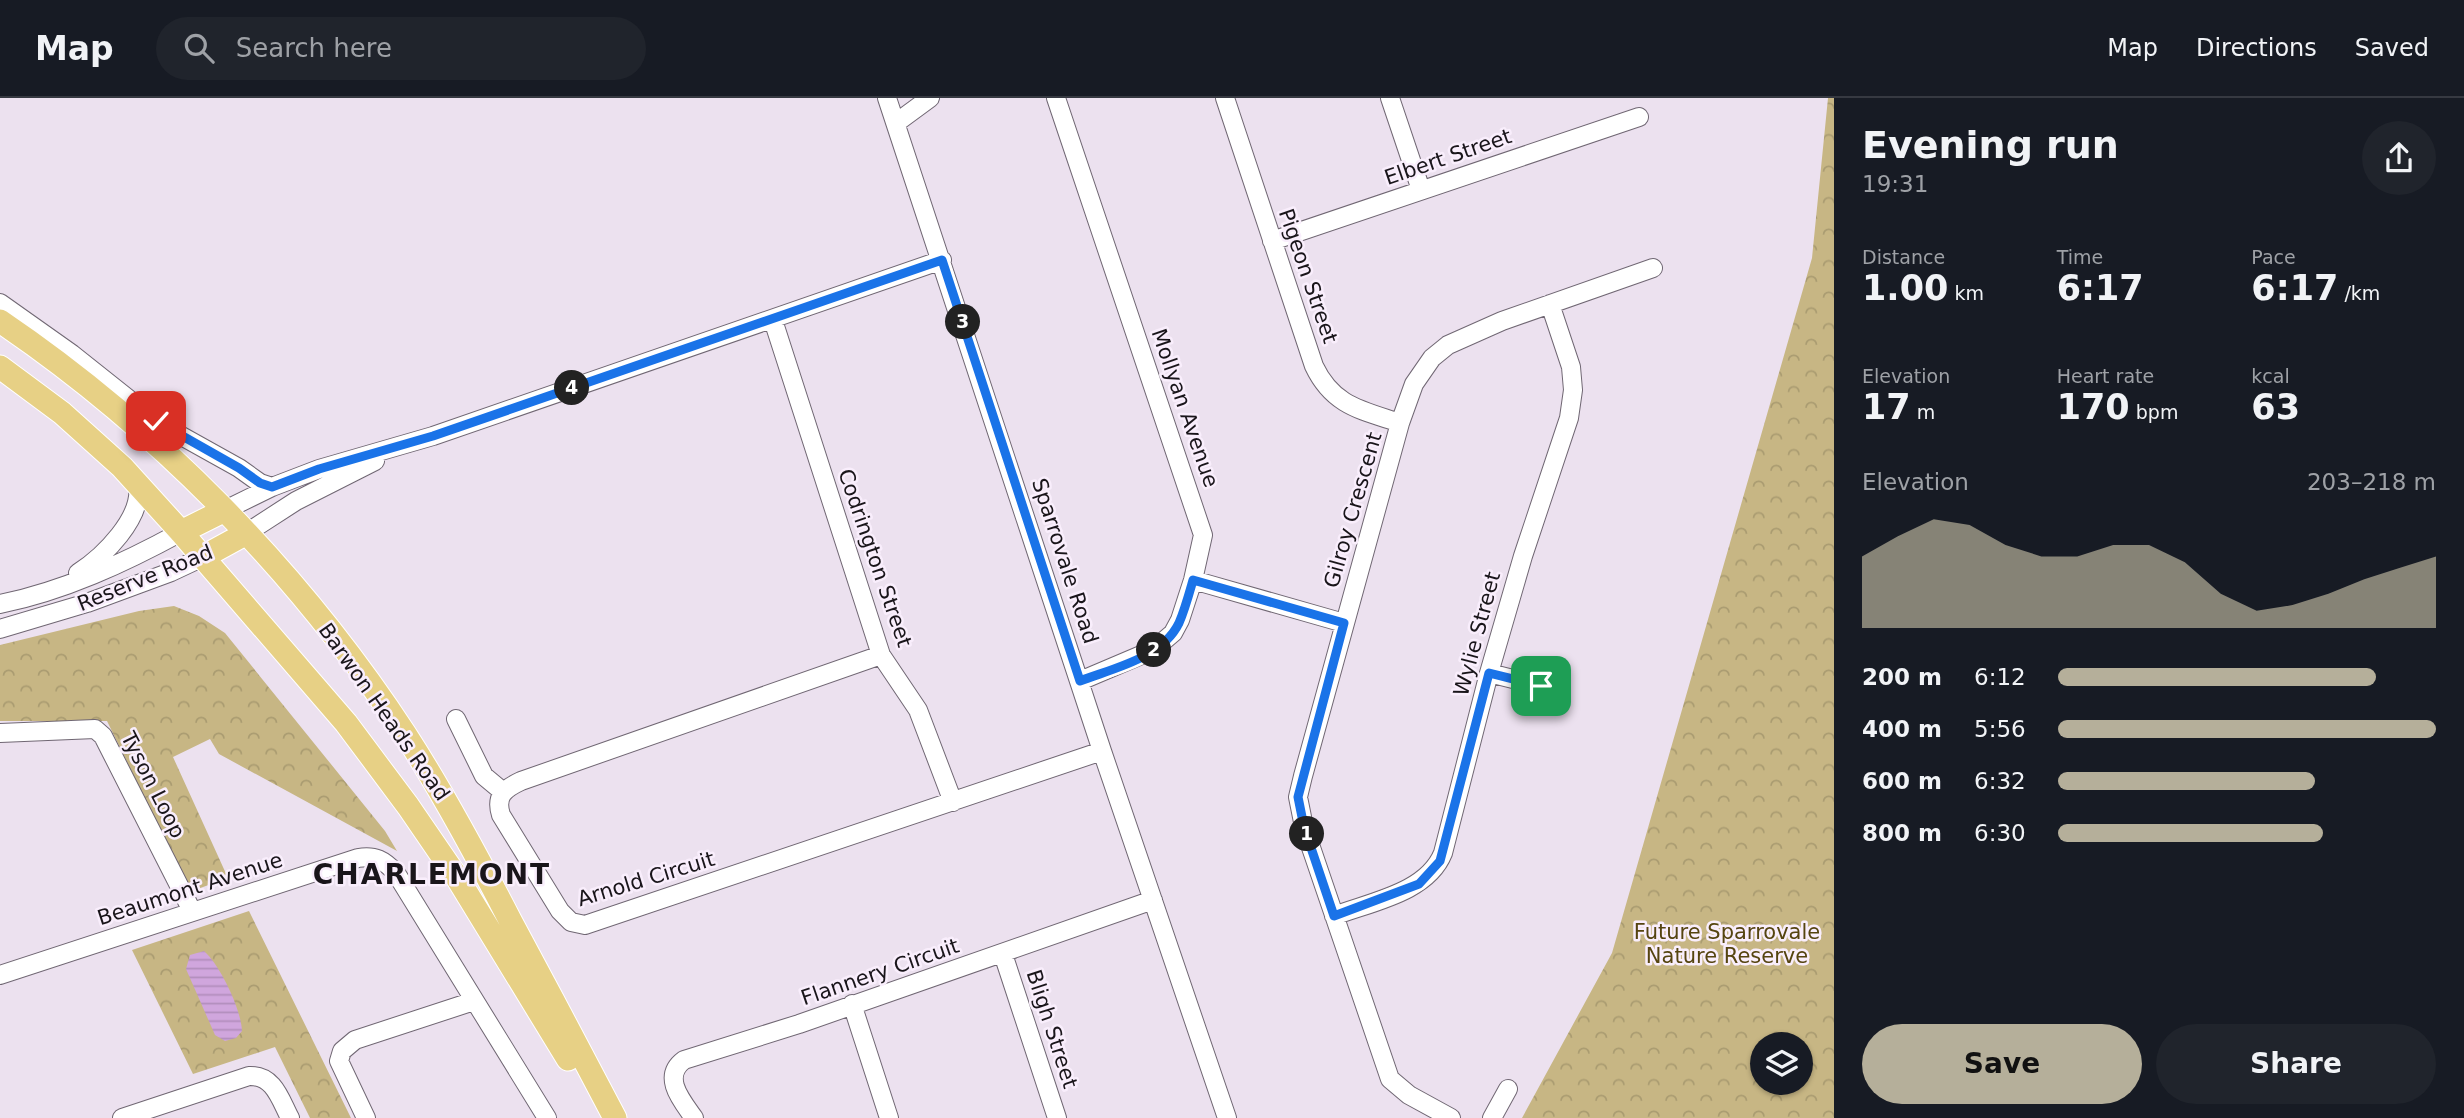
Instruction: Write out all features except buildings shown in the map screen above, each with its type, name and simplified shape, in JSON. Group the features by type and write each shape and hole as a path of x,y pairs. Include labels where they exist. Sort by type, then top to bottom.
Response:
{"main road":[{"name":"Barwon Heads Road","path":"0,321 52,358 174,461 318,615 405,734 460,825 615,1118"},
{"name":"Barwon Heads Road","path":"0,367 62,413 138,485 346,723 458,879 604,1118"},
{"name":"Reserve Road","path":"181,532 223,511"},
{"name":"Reserve Road","path":"203,557 245,534"}],"street":[{"name":"Sparrovale Road","path":"887,98 1102,751 1227,1118"},
{"path":"896,123 930,98"},
{"name":"Mollyan Avenue","path":"1056,98 1203,539 1180,620 1164,642 1145,655 1080,681"},
{"name":"Pigeon Street","path":"1225,98 1322,382 1331,393 1349,406 1401,423"},
{"path":"1390,98 1421,190"},
{"name":"Elbert Street","path":"1272,242 1639,117"},
{"name":"Reserve Road","path":"223,511 272,487 319,469 433,436 942,260"},
{"name":"Gilroy Crescent","path":"1451,1118 1409,1095 1390,1079 1304,827 1298,797 1401,423 1415,384 1432,358 1466,335 1653,268"},
{"path":"0,303 72,354 160,424 239,468 260,483 272,487"},
{"name":"Wylie Street","path":"1334,916 1419,884 1440,861 1523,556 1569,418 1573,390 1571,368 1550,304"},
{"name":"Codrington Street","path":"773,320 881,655 918,710 953,802"},
{"name":"Reserve Road","path":"245,534 308,495 354,471 433,436"},
{"path":"38,595 81,571 112,545 127,523 137,501 138,485"},
{"name":"Reserve Road","path":"0,604 38,595 114,566 181,532"},
{"name":"Reserve Road","path":"0,629 87,603 172,572 203,557"},
{"path":"1193,580 1344,623"},
{"path":"456,719 482,773 502,792 520,781 881,655"},
{"path":"1489,673 1541,686"},
{"name":"Tyson Loop","path":"0,733 95,729 103,736 191,911"},
{"name":"Arnold Circuit","path":"502,792 498,806 513,836 564,916 571,922 582,925 1102,751"},
{"name":"Beaumont Avenue","path":"1,972 358,858 378,858 396,873 547,1118"},
{"name":"Flannery Circuit","path":"694,1118 673,1082 674,1069 681,1062 1003,954 1153,900"},
{"name":"Bligh Street","path":"1003,954 1057,1118"},
{"path":"366,1118 339,1061 342,1051 355,1040 474,1001"},
{"path":"852,1004 889,1118"},
{"path":"122,1118 249,1076 257,1076 275,1087 290,1118"},
{"path":"1492,1118 1508,1089"}],"green space":[{"name":"Future Sparrovale Nature Reserve","path":"1828,98 1834,98 1834,1118 1522,1118 1612,953 1812,258"},
{"path":"174,606 199,616 225,633 385,831 397,851 219,754 210,739 173,757 228,878 192,891 107,721 0,721 0,645 139,611"},
{"path":"249,911 351,1118 310,1118 275,1047 193,1074 132,950"}],"shaded area":[{"path":"204,951 217,966 234,1000 242,1031 236,1038 225,1041 215,1035 186,969 190,955"}],"district":[{"name":"CHARLEMONT","path":"432,874"}],"route":[{"path":"156,421 190,443 239,468 260,483 272,487 319,469 433,436 942,260 1080,681 1145,655 1164,642 1180,620 1193,580 1344,623 1298,797 1304,827 1334,916 1419,884 1431,874 1440,861 1489,673 1541,686"}]}
